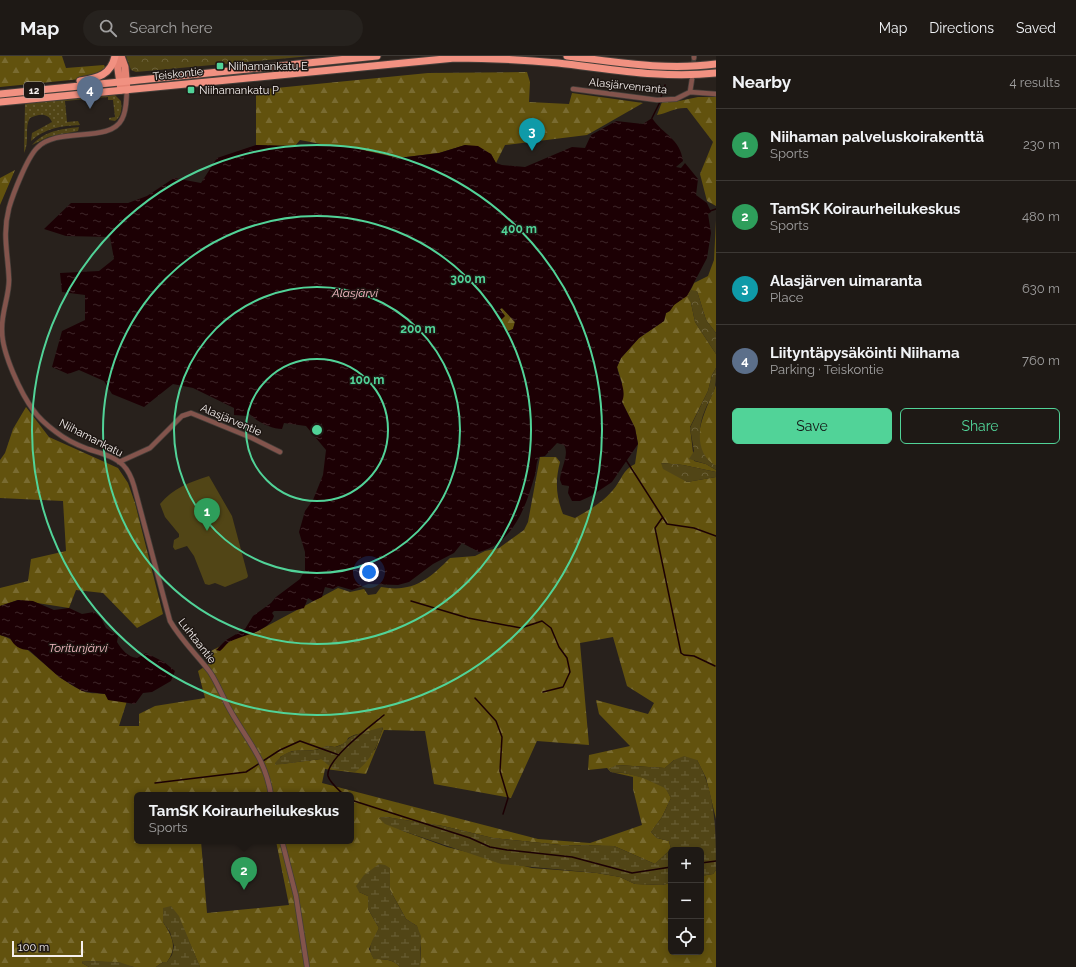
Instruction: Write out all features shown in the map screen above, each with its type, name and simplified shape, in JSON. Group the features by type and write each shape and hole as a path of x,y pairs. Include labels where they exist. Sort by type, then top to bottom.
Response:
{"highway":[{"path":"67,86 76,82 95,79 105,74 111,69 116,56"},
{"name":"Teiskontie","path":"0,94 67,86 123,82 377,56"},
{"path":"567,56 657,66 716,64"},
{"name":"Teiskontie","path":"0,102 455,58 500,58 649,74 679,75 716,72"}],"main road":[{"path":"116,56 124,90"},
{"path":"121,56 125,67 123,82"}],"street":[{"path":"692,79 690,92 716,94"},
{"name":"Alasjärvenranta","path":"573,89 657,100 676,99 690,92"},
{"name":"Niihamankatu","path":"124,90 126,105 122,119 116,127 104,132 56,138 42,143 32,155 10,207 6,222 4,240 9,283 2,332 4,345 19,382 33,410 41,420 58,433 76,443 124,465"},
{"name":"Alasjärventie","path":"119,462 150,448 182,416 191,413 252,438 280,452"},
{"name":"Luhtaantie","path":"124,465 134,486 170,621 210,673 237,722 262,762 268,776 271,792"},
{"path":"283,844 296,896 307,967"}],"green space":[{"path":"0,56 62,56 66,68 104,65 107,71 91,78 0,87"},
{"path":"126,56 311,56 136,72 131,70"},
{"path":"527,72 530,82 529,102 569,104 572,93 643,103 587,135 505,145 496,163 491,154 465,145 439,153 398,158 349,147 331,146 300,140 294,147 256,145 256,90 428,73"},
{"path":"114,94 121,101 121,112 115,121 109,120 109,118 115,117 113,100 108,100 108,97 65,101 67,122 78,121 80,125 54,128 42,133 31,141 32,133 52,122 45,115 30,118 27,126 27,144 24,153 25,103"},
{"path":"698,97 716,97 716,206 707,201 700,174 713,142 687,108 679,108 657,115 662,102 679,101"},
{"path":"79,127 78,131 48,137 32,145 37,140 53,132"},
{"path":"15,170 0,205 0,178"},
{"path":"716,220 716,333 706,320 697,291 691,303 695,322 716,354 716,368 712,375 708,391 690,427 694,461 706,464 716,470 716,472 683,465 661,463 687,482 716,477 716,819 706,778 697,760 674,760 665,768 617,765 611,772 624,773 652,781 665,788 671,798 662,817 651,832 657,838 669,841 670,847 668,847 668,852 655,864 614,846 561,845 493,838 443,826 386,817 379,818 403,831 447,847 532,868 597,873 620,877 635,884 662,885 668,884 668,955 704,955 704,876 713,874 716,870 716,967 420,967 421,948 417,926 406,919 390,890 389,868 359,892 368,896 368,909 379,928 369,949 374,959 385,959 392,961 400,967 200,967 184,930 163,922 169,932 173,946 167,962 163,962 156,967 134,967 107,962 83,961 82,963 89,967 0,967 0,635 22,646 60,677 83,691 105,694 109,700 127,701 119,726 139,726 139,714 155,706 205,698 198,671 210,663 211,651 249,631 254,633 338,588 350,592 364,589 368,595 376,594 381,587 402,588 411,586 420,583 427,578 450,558 475,556 485,551 499,548 524,530 528,522 540,457 556,457 560,462 557,476 559,501 563,514 575,518 595,506 609,495 616,487 622,476 631,466 635,464 638,444 635,428 622,402 622,383 617,367 621,358 639,338 664,321 666,313 688,294 694,283 708,276 714,260","holes":["613,637 627,686 654,703 648,714 596,700 599,714 630,746 589,755 588,770 607,768 611,772 633,777 633,789 642,825 590,843 538,839 322,783 325,769 366,774 384,730 425,731 434,784 511,798 537,741 589,745 580,643","383,728 375,750 281,764 280,757 292,751 314,750 328,746 335,747 346,743 348,738 354,735","134,792 354,792 354,844 277,844 289,905 207,913 201,844 134,844"]},
{"path":"691,290 697,291 706,320 716,333 716,354 695,322 691,303 687,296"},
{"path":"502,308 515,322 513,329 508,332 501,320 500,309"},
{"path":"716,368 715,387 702,417 700,441 705,455 709,461 716,466 716,470 706,464 689,459 694,451 690,428 708,391 712,375"},
{"path":"716,385 716,466 706,458 701,449 699,439 703,416"},
{"path":"26,407 49,437 118,468 128,483 135,503 163,614 137,628 103,593 76,590 69,608 18,600 0,606 0,588 28,581 31,559 66,551 63,501 0,498 0,460 5,453 13,429"},
{"path":"661,463 683,465 716,472 716,477 687,482 663,469"},
{"path":"209,476 232,516 248,576 247,578 225,587 215,583 209,585 205,584 194,556 187,546 175,550 173,547 174,540 179,537 179,534 165,517 160,504 165,498 176,490 189,483"},
{"path":"383,727 379,740 370,758 355,772 333,769 321,759 275,765 279,758 293,751 316,750 327,746 335,747 343,744 353,736"},
{"path":"684,756 697,760 708,786 714,813 716,841 716,870 713,874 704,876 704,847 670,847 669,841 657,838 651,832 662,817 671,798 665,788 643,778 624,773 611,772 608,769 617,765 665,768 674,760"},
{"path":"386,817 443,826 493,838 561,845 614,846 655,864 668,852 668,884 662,885 635,884 620,877 597,873 501,864 403,831 385,824 379,818"},
{"path":"379,864 390,868 390,890 406,919 417,926 421,936 420,967 400,967 395,962 385,959 374,959 371,955 371,943 379,928 368,909 368,896 359,892 356,886 364,875"},
{"path":"171,906 179,916 200,967 156,967 163,962 167,962 172,955 174,946 170,932 163,922 163,908"},
{"path":"83,961 119,962 134,967 89,967 82,963"}],"water":[{"name":"Alasjärvi","path":"652,118 656,124 675,142 681,153 683,161 676,167 681,168 685,163 698,179 696,195 707,203 711,212 708,214 711,233 707,258 687,296 666,313 664,321 639,338 621,358 617,367 624,393 622,402 635,428 638,444 612,482 591,496 580,501 572,501 568,493 569,486 562,485 560,480 566,449 564,445 557,443 545,456 539,457 527,501 516,523 509,533 491,548 479,552 462,543 454,553 433,564 409,582 398,585 368,584 352,590 338,586 333,589 325,587 322,597 313,601 308,598 304,608 292,611 274,611 272,613 274,616 267,626 229,642 220,651 216,650 226,640 245,629 253,616 300,579 305,570 305,552 299,532 305,511 313,500 323,475 326,450 306,426 284,423 282,429 278,429 259,422 249,413 247,416 234,415 234,408 193,388 173,384 144,407 112,394 104,381 79,370 68,374 52,367 62,331 85,320 85,295 62,292 60,273 99,271 114,259 110,237 66,236 44,229 71,203 128,203 147,196 174,178 201,183 217,158 256,145 349,147 398,158 439,153 465,145 478,146 491,154 496,163 525,167 572,147 585,148 591,135 616,121 643,124","holes":["502,308 515,322 513,329 508,331 501,320 505,316 500,309"]},
{"name":"Toritunjärvi","path":"18,600 33,601 54,610 69,608 82,614 94,612 101,618 106,628 118,636 117,642 128,655 137,658 146,653 164,662 175,671 171,681 152,692 143,693 135,704 108,700 105,694 82,691 59,677 29,650 20,648 13,643 10,638 0,635 0,606"}],"waterway":[{"path":"661,97 665,85"},
{"path":"652,118 660,102"},
{"path":"710,211 716,209"},
{"path":"626,460 667,524 694,528 716,536"},
{"path":"662,518 655,528 681,653 684,655 694,656 715,666"},
{"path":"411,601 468,618 521,628 542,621 551,628 559,647 567,658 570,672 563,687 543,692"},
{"path":"475,698 496,721 502,737 500,771 508,798 503,814"},
{"path":"341,792 329,779 329,769 341,752 350,743 384,715"},
{"path":"155,783 246,772 280,750 300,741 339,755"},
{"path":"354,801 470,838 490,847 572,857 632,873 668,867"},
{"path":"704,863 716,861"}],"tunnel":[{"path":"692,77 694,58"}],"place":[{"name":"Niihamankatu E","path":"220,66"},
{"name":"Niihamankatu P","path":"191,90"},
{"name":"Liityntäpysäköinti Niihama","path":"90,109"},
{"name":"Alasjärven uimaranta","path":"532,151"},
{"name":"Niihaman palveluskoirakenttä","path":"207,531"},
{"name":"TamSK Koiraurheilukeskus","path":"244,890"}]}
